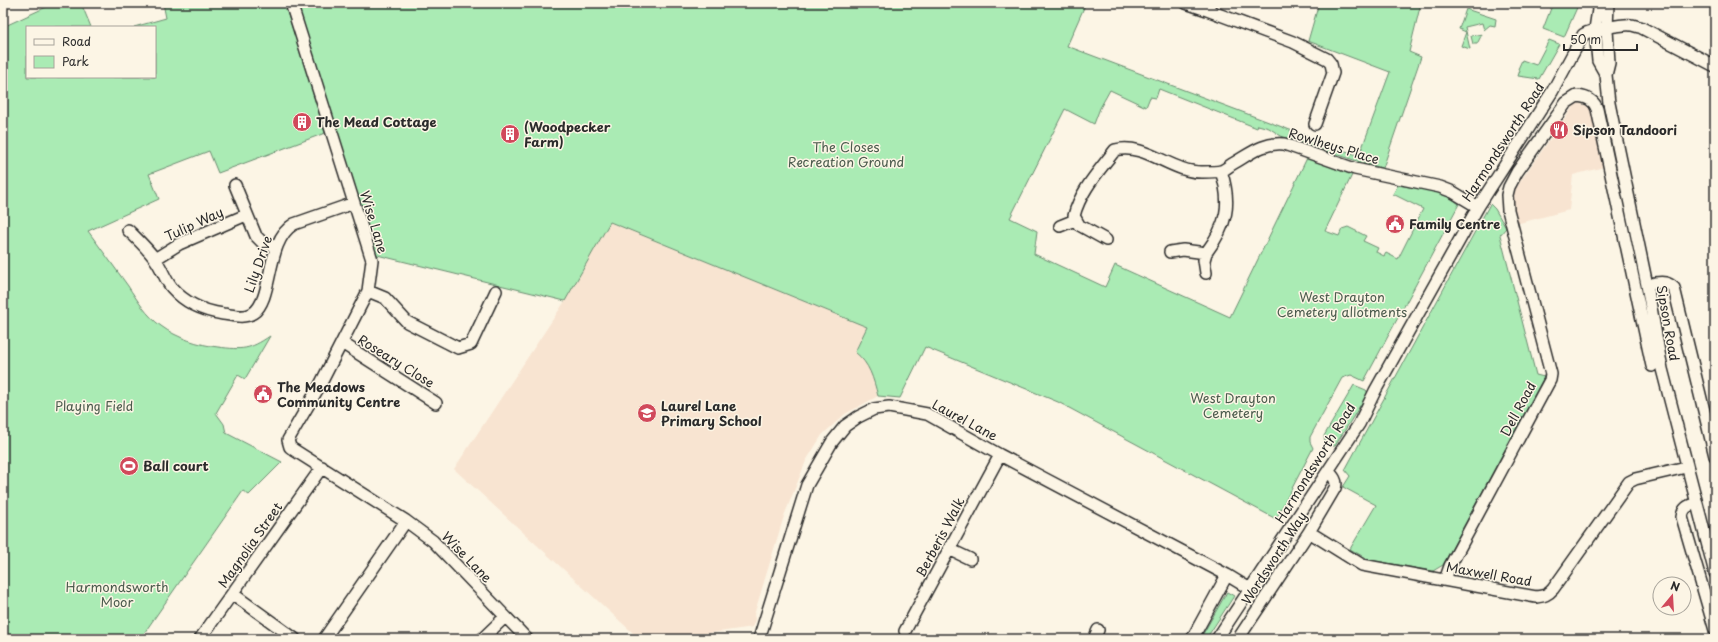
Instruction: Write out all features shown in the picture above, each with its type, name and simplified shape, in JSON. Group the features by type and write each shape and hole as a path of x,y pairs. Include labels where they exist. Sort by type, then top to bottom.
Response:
{"street":[{"name":"Wise Lane","path":"291,3 372,260 368,291 342,343 288,440 292,449 406,521 433,541 527,639"},
{"path":"1186,3 1208,7 1294,42 1327,59 1331,64 1333,73 1315,124"},
{"name":"Sipson Road","path":"1599,3 1595,30 1596,43 1598,63 1606,75"},
{"name":"Sipson Road","path":"1608,3 1607,29 1609,63 1606,75 1610,109 1647,285 1662,369 1686,467 1715,573"},
{"path":"1595,30 1607,29 1622,25 1632,25 1715,66"},
{"path":"1575,50 1583,46 1596,43 1607,29"},
{"name":"Harmondsworth Road","path":"1217,639 1359,424 1375,391 1478,207 1552,92 1583,35 1586,32 1595,30"},
{"name":"Dell Road","path":"1445,580 1450,566 1550,380 1550,374 1506,202 1509,187 1517,172 1566,103 1577,96 1584,96 1596,106 1652,366"},
{"name":"Rowlheys Place","path":"1075,220 1074,216 1076,206 1081,196 1116,150 1137,150 1150,154 1168,164 1187,170 1202,172 1221,171 1264,146 1276,143 1284,144 1355,169 1440,187 1453,192 1478,207"},
{"path":"1504,166 1517,172"},
{"path":"1206,273 1204,260 1206,253 1224,222 1228,198 1226,185 1221,171"},
{"path":"235,186 256,236 266,245 276,247"},
{"name":"Lily Drive","path":"128,230 155,259 172,288 192,305 206,311 239,317 253,313 262,301 276,247 287,228 354,203"},
{"name":"Tulip Way","path":"155,259 179,244 246,215"},
{"path":"1060,226 1075,220 1081,227 1106,240"},
{"path":"1170,252 1184,250 1206,253"},
{"path":"1655,283 1665,282 1674,288 1715,456"},
{"path":"368,291 385,298 407,322 458,348 471,344 496,291"},
{"name":"Roseary Close","path":"342,343 436,403"},
{"name":"Laurel Lane","path":"759,639 807,485 832,442 845,426 874,409 889,407 927,414 1000,455 1250,589"},
{"name":"Berberis Walk","path":"906,631 1000,455"},
{"name":"Magnolia Street","path":"200,639 322,467"},
{"name":"Maxwell Road","path":"1309,532 1362,565 1536,597 1549,594 1629,482 1635,479 1686,467"},
{"name":"Wordsworth Way","path":"1238,639 1309,532 1336,486 1334,477 1328,471"},
{"path":"1696,504 1687,507 1683,511 1682,517 1715,630"},
{"path":"324,639 406,521"},
{"path":"950,549 970,559"},
{"path":"1192,639 1226,575"},
{"path":"233,594 296,639"},
{"path":"482,639 505,617"}],"shaded area":[{"path":"1579,103 1587,106 1591,110 1604,167 1573,175 1569,210 1516,224 1512,210 1514,192 1574,106"},
{"name":"Laurel Lane Primary School","path":"609,222 867,327 855,352 864,359 869,367 878,396 845,414 822,435 806,461 784,516 754,615 755,619 753,627 669,639 636,639 633,633 454,469 565,301"}],"green space":[{"path":"55,3 81,3 91,26 26,26 26,78 156,78 156,26 138,26 166,18 163,3 284,3 325,133 218,173 209,151 149,174 159,199 88,231 143,308 151,318 167,330 196,343 234,349 246,348 257,344 270,336 245,379 238,375 216,413 224,424 226,433 282,462 249,495 243,491 140,639 3,639 3,27"},
{"path":"295,3 1086,3 1067,46 1359,156 1390,72 1308,41 1319,3 1421,3 1409,52 1421,57 1383,168 1366,164 1281,136 1269,128 1258,125 1257,128 1159,89 1156,98 1150,97 1146,107 1110,90 1100,108 1094,124 1065,109 1010,218 1037,231 1034,254 1105,287 1115,265 1230,317 1307,158 1352,175 1325,231 1339,236 1342,229 1348,227 1366,236 1363,241 1378,248 1376,252 1384,256 1386,253 1398,259 1423,209 1393,194 1398,185 1438,193 1453,199 1459,204 1364,381 1351,375 1342,378 1310,437 1310,442 1313,448 1276,519 1058,402 925,347 900,398 878,396 868,366 855,352 867,327 610,222 565,301 373,254"},
{"path":"1553,3 1579,3 1564,37 1543,29"},
{"path":"1466,9 1496,19 1495,26 1490,25 1484,30 1482,23 1465,27 1470,49 1461,46 1466,32 1459,29"},
{"path":"1482,34 1477,44 1473,44 1471,36"},
{"path":"1549,40 1559,44 1539,79 1518,76 1520,70 1518,69 1522,60 1536,65"},
{"path":"1490,204 1495,209 1506,228 1500,235 1536,375 1544,377 1443,565 1433,571 1369,560 1350,549 1376,505 1343,487 1350,476 1345,470"},
{"path":"1354,385 1366,390 1368,393 1335,446 1332,446 1325,441 1324,436"},
{"path":"1227,592 1234,596 1206,639 1200,639"}],"place":[{"name":"The Mead Cottage","path":"302,122"},
{"name":"Sipson Tandoori","path":"1559,130"},
{"name":"(Woodpecker Farm)","path":"510,134"},
{"name":"Family Centre","path":"1395,224"},
{"name":"The Meadows Community Centre","path":"263,394"},
{"name":"Laurel Lane Primary School","path":"647,413"},
{"name":"Ball court","path":"129,466"}],"park label":[{"name":"The Closes Recreation Ground","path":"846,154"},
{"name":"West Drayton Cemetery allotments","path":"1342,304"},
{"name":"Playing Field","path":"94,406"},
{"name":"West Drayton Cemetery","path":"1233,406"},
{"name":"Harmondsworth Moor","path":"117,594"}]}
